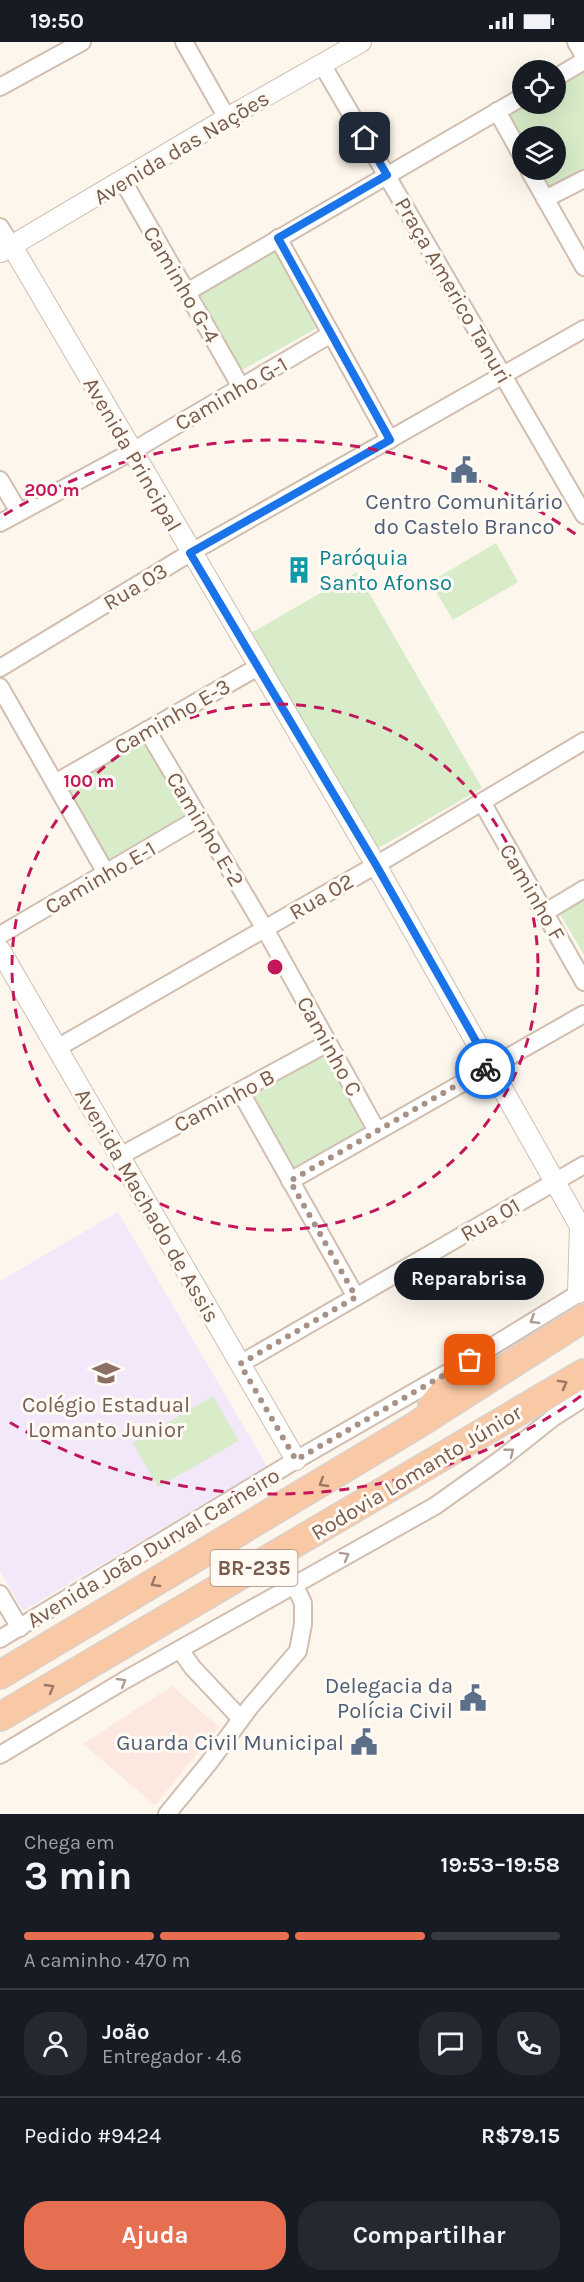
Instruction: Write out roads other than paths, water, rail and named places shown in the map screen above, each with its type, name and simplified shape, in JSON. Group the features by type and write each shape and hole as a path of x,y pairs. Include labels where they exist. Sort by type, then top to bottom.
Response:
{"highway":[{"name":"Rodovia Lomanto Júnior","path":"0,1675 415,1426 582,1300"},
{"path":"415,1426 470,1360"},
{"name":"Rodovia Lomanto Júnior","path":"0,1717 430,1466 506,1418 584,1373"}],"street":[{"path":"0,87 82,42"},
{"path":"184,42 227,118"},
{"path":"576,42 584,56"},
{"name":"Avenida das Nações","path":"6,250 227,118 323,66 356,43"},
{"path":"566,72 584,61"},
{"name":"Praça Americo Tanuri","path":"323,66 584,514"},
{"path":"187,292 512,103"},
{"path":"497,111 512,138"},
{"path":"545,199 584,179"},
{"path":"535,180 584,267"},
{"name":"Caminho G-4","path":"123,181 241,387"},
{"path":"0,227 6,250"},
{"path":"278,238 390,440"},
{"name":"Avenida Principal","path":"6,250 131,452 376,865 582,1227 582,1300"},
{"name":"Rua 03","path":"0,668 190,553 584,329"},
{"name":"Caminho G-1","path":"0,523 131,452 331,334"},
{"path":"0,480 19,512"},
{"name":"Caminho E-3","path":"55,783 258,667"},
{"path":"0,687 106,873"},
{"name":"Caminho E-2","path":"147,730 265,929"},
{"name":"Rua 02","path":"57,1048 376,865 584,741"},
{"name":"Caminho F","path":"482,802 584,982"},
{"name":"Caminho E-1","path":"0,935 199,818"},
{"path":"544,913 584,889"},
{"name":"Caminho C","path":"265,929 377,1131"},
{"name":"Avenida Machado de Assis","path":"0,951 296,1460"},
{"path":"290,1181 584,1014"},
{"name":"Caminho B","path":"120,1156 328,1043"},
{"path":"240,1091 356,1297"},
{"name":"Rua 01","path":"240,1364 584,1165"},
{"name":"Avenida João Durval Carneiro","path":"0,1639 296,1460 470,1360 582,1300"},
{"path":"0,1755 294,1584 435,1506 501,1459 554,1417 584,1398"},
{"path":"167,1814 241,1719 298,1651 303,1624 303,1603 294,1584"},
{"path":"0,1594 20,1628"},
{"path":"180,1650 193,1668 241,1719"}],"place":[{"name":"Centro Comunitário do Castelo Branco","path":"464,470"},
{"name":"Paróquia Santo Afonso","path":"299,570"},
{"name":"Reparabrisa","path":"470,1360"},
{"name":"Colégio Estadual Lomanto Junior","path":"106,1373"},
{"name":"Delegacia da Polícia Civil","path":"473,1698"},
{"name":"Guarda Civil Municipal","path":"364,1742"}]}
